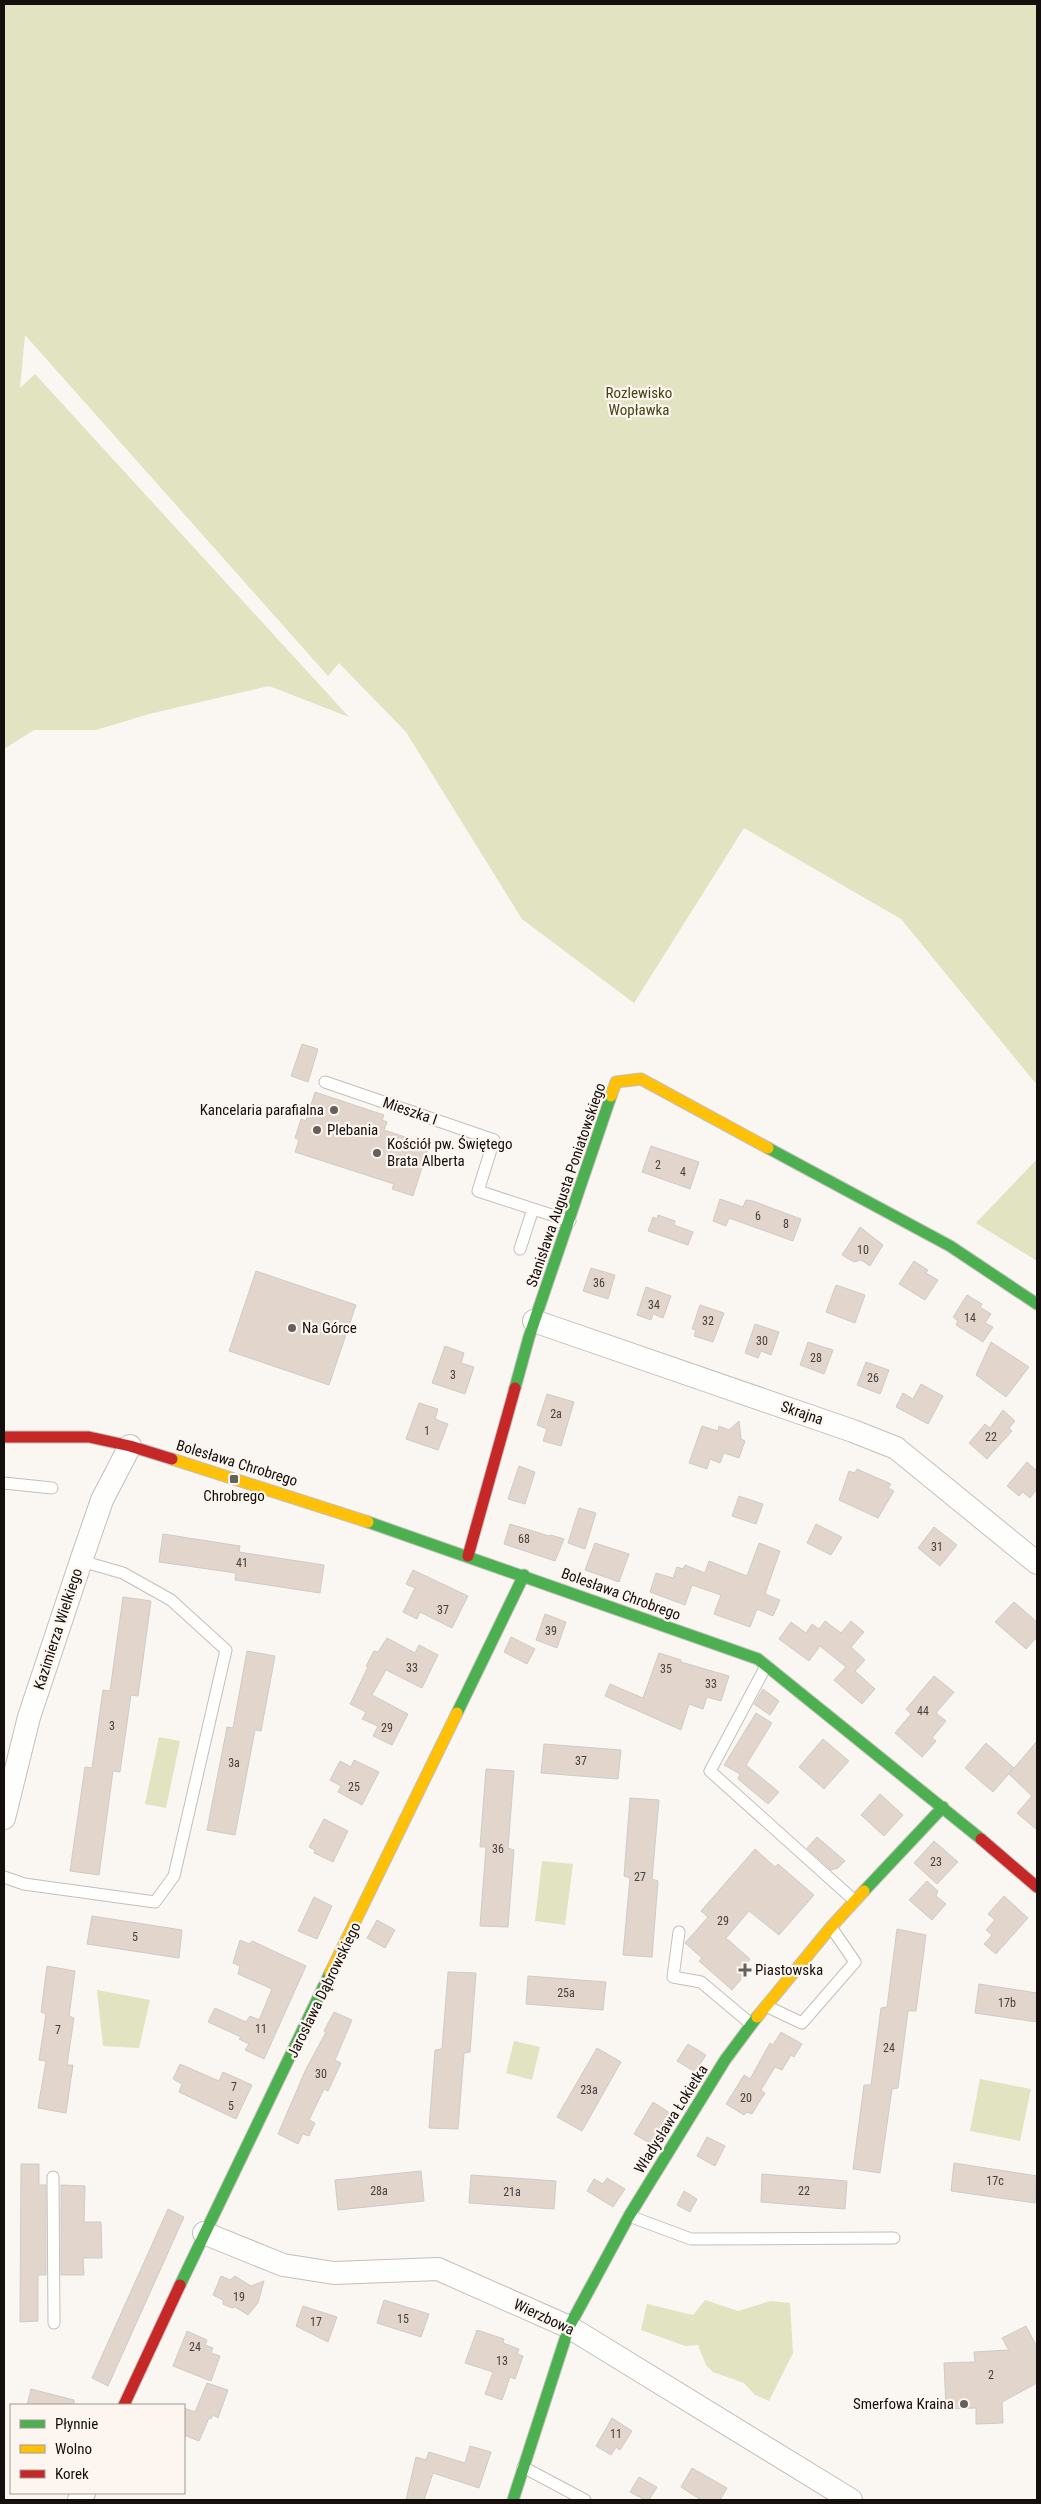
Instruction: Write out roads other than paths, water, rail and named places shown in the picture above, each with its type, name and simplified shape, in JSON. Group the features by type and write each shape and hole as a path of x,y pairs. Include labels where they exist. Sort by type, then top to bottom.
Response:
{"street":[{"name":"Stanisława Augusta Poniatowskiego","path":"468,1556 534,1321 570,1221 616,1082 641,1079 950,1246 1037,1304"},
{"name":"Skrajna","path":"534,1321 853,1431 896,1448 1037,1564"},
{"name":"Bolesława Chrobrego","path":"4,1436 89,1437 130,1446 319,1505 524,1575 758,1659 943,1807 1037,1888"},
{"name":"Kazimierza Wielkiego","path":"4,1818 30,1717 81,1561 102,1500 130,1446"},
{"name":"Jarosława Dąbrowskiego","path":"124,2404 204,2233 524,1575"},
{"name":"Władysława Łokietka","path":"513,2500 569,2327 629,2216 725,2060 751,2024 831,1928 943,1807"},
{"name":"Wierzbowa","path":"204,2233 283,2265 334,2273 438,2269 569,2327 851,2500"}],"lane":[{"name":"Mieszka I","path":"325,1082 494,1140 478,1192 570,1221"},
{"path":"520,1250 533,1209"},
{"path":"4,1483 52,1488"},
{"path":"4,1877 24,1884 155,1902 174,1876 226,1650 171,1600 123,1573 81,1561"},
{"path":"766,1665 710,1771 855,1901"},
{"path":"766,2006 802,2024 855,1962 831,1928"},
{"path":"680,1932 672,1977 701,1982 751,2024"},
{"path":"53,2177 54,2322"},
{"path":"629,2216 691,2239 894,2238"},
{"path":"523,2467 585,2500"}],"place":[{"name":"Kancelaria parafialna","path":"334,1110"},
{"name":"Plebania","path":"317,1130"},
{"name":"Kościół pw. Świętego Brata Alberta","path":"377,1153"},
{"name":"Na Górce","path":"292,1328"},
{"name":"Chrobrego","path":"234,1479"},
{"name":"Piastowska","path":"745,1970"},
{"name":"Smerfowa Kraina","path":"964,2404"}],"park label":[{"name":"Rozlewisko Wopławka","path":"639,402"}]}
